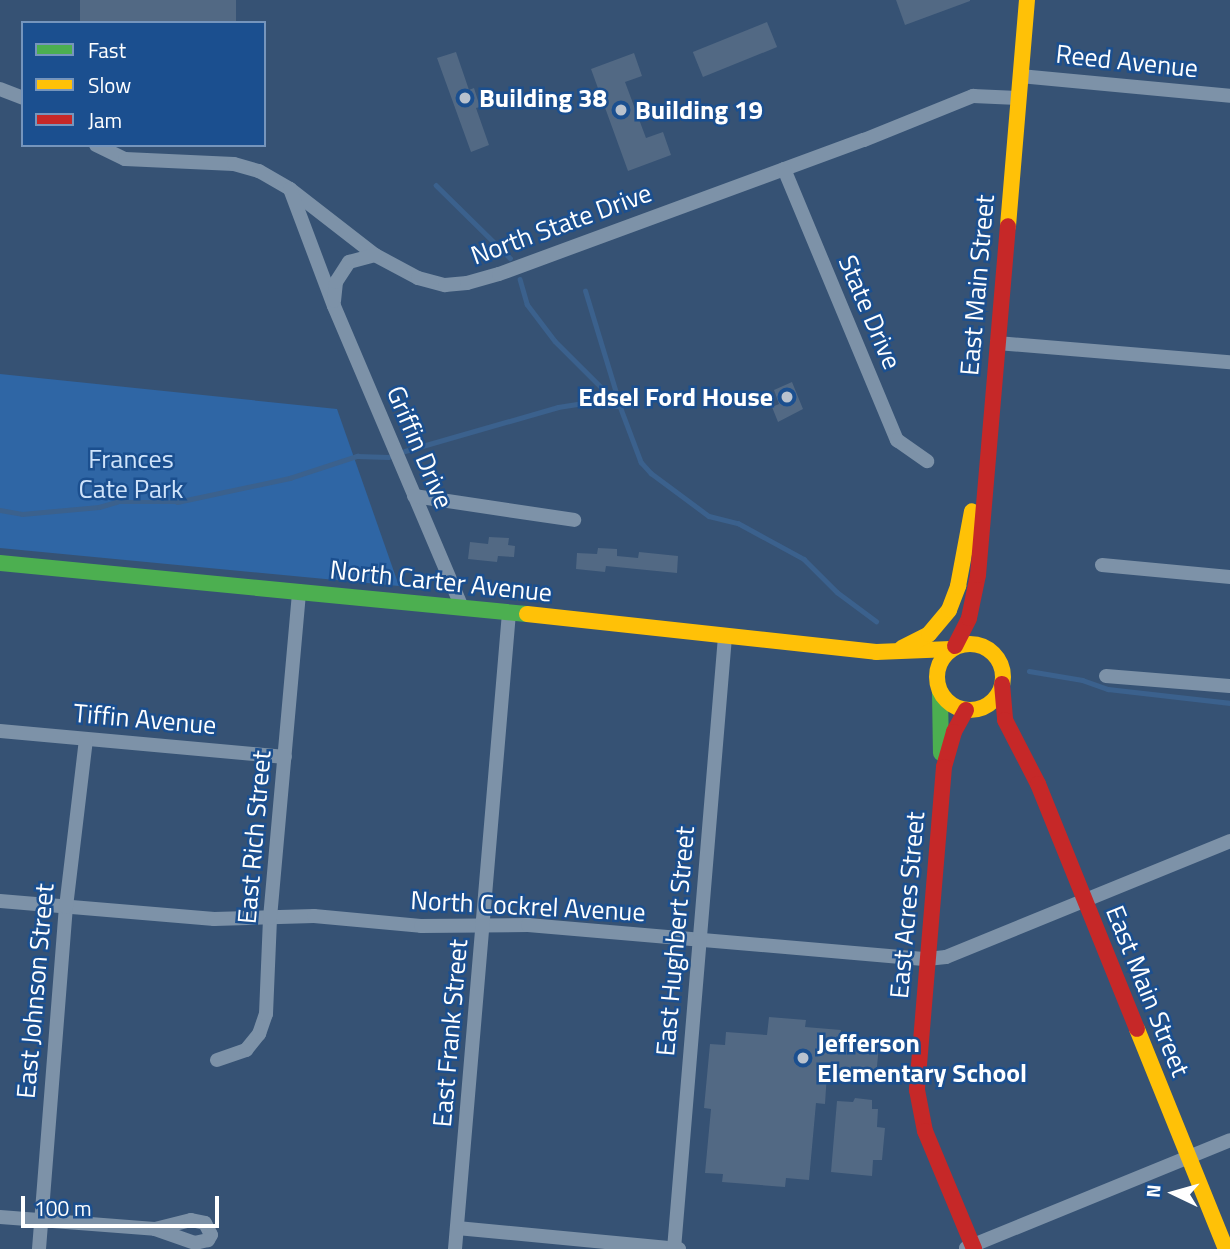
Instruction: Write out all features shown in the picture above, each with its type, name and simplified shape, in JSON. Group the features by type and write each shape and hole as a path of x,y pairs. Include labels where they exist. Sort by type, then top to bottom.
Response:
{"street":[{"name":"East Main Street","path":"989,649 981,619 978,575 1027,0"},
{"name":"Reed Avenue","path":"1020,76 1230,96"},
{"path":"0,89 21,97"},
{"name":"North State Drive","path":"100,147 125,159 247,167 290,189 375,255 397,268 435,284 467,283 784,169 973,96 1018,98"},
{"name":"State Drive","path":"784,169 897,440 927,461"},
{"name":"Griffin Drive","path":"290,189 334,306 462,607"},
{"path":"334,306 335,282 349,262 375,255"},
{"path":"997,343 1230,362"},
{"path":"896,650 929,634 949,610 954,598 991,409"},
{"path":"414,496 574,520"},
{"name":"North Carter Avenue","path":"0,563 462,607 876,652 953,647"},
{"path":"1102,565 1230,577"},
{"name":"East Main Street","path":"953,647 968,618 978,575"},
{"name":"East Rich Street","path":"217,1060 246,1050 264,1023 270,918 299,591"},
{"name":"East Frank Street","path":"455,1249 485,925 509,613"},
{"name":"East Hughbert Street","path":"674,1249 725,637"},
{"path":"968,643 989,649 1001,664 1002,684 997,697 987,706 970,710 948,702 938,686 942,658 953,647 968,643"},
{"name":"North Carter Avenue","path":"876,652 922,668 938,686"},
{"path":"1106,676 1230,685"},
{"name":"East Main Street","path":"1002,684 1000,699 1005,720 1038,784 1226,1249"},
{"name":"East Acres Street","path":"938,686 944,767 917,1090 925,1131 970,1248"},
{"name":"East Main Street","path":"970,710 1021,753"},
{"name":"East Acres Street","path":"944,767 954,732 970,710"},
{"name":"Tiffin Avenue","path":"0,731 285,757"},
{"name":"East Johnson Street","path":"39,1249 66,907 86,738"},
{"name":"North Cockrel Avenue","path":"0,901 214,919 314,916 421,926 528,925 927,959 946,957 1230,841"},
{"path":"970,1248 1230,1140"},
{"path":"0,1217 155,1229"},
{"path":"457,1228 679,1249"}],"green space":[{"name":"Frances Cate Park","path":"0,374 337,409 399,586 0,548"}],"building":[{"path":"80,0 236,0 236,21 80,21"},
{"path":"896,0 970,0 970,1 905,25"},
{"path":"767,22 777,47 703,77 693,52"},
{"name":"Building 38","path":"456,52 469,90 474,88 480,107 476,108 489,145 471,152 437,58"},
{"name":"Building 19","path":"634,53 642,76 625,82 646,138 663,132 671,155 628,171 591,69"},
{"name":"Edsel Ford House","path":"792,382 803,409 778,422 772,407 779,404 774,390"},
{"path":"489,537 509,538 508,545 515,546 514,557 498,556 497,562 468,559 470,542 488,544"},
{"path":"598,548 617,549 617,556 638,558 639,552 678,556 677,573 606,566 605,572 576,569 577,553 597,554"},
{"path":"769,1017 806,1020 805,1027 841,1030 840,1041 879,1045 876,1077 827,1073 825,1104 816,1103 809,1180 786,1178 785,1187 722,1182 723,1174 705,1173 711,1109 704,1108 710,1044 725,1045 726,1032 767,1035"},
{"path":"855,1098 872,1100 872,1109 878,1109 877,1127 885,1128 882,1160 873,1160 872,1176 831,1172 837,1101 853,1102"}],"waterway":[{"path":"436,185 510,258"},
{"path":"520,279 527,304 555,341 620,406 641,462 651,473 709,516 738,523 804,559 837,592 876,621"},
{"path":"405,451 558,407 590,402 620,406 585,291"},
{"path":"0,510 22,514 99,507 116,502 177,502 290,478 357,456 388,457"},
{"path":"1029,671 1082,680 1108,689 1230,703"}],"traffic: fast":[{"path":"0,563 527,614"},
{"path":"940,692 941,753"}],"traffic: slow":[{"path":"1008,226 1027,0"},
{"path":"902,648 929,634 949,610 958,586 972,511"},
{"path":"527,614 876,652 951,649"},
{"path":"963,644 977,644 989,649 998,658 1003,677 1001,690 994,701 977,710 963,710 951,705 942,696 937,684 937,670 942,658 951,649 963,644"},
{"path":"1137,1029 1226,1249"}],"traffic: jam":[{"path":"955,646 969,618 978,575 1008,226"},
{"path":"1002,684 1005,720 1038,784 1137,1029"},
{"path":"966,710 954,732 944,767 917,1090 925,1131 974,1249"}],"place":[{"name":"Building 38","path":"465,98"},
{"name":"Building 19","path":"621,110"},
{"name":"Edsel Ford House","path":"787,397"},
{"name":"Jefferson Elementary School","path":"803,1058"}]}
